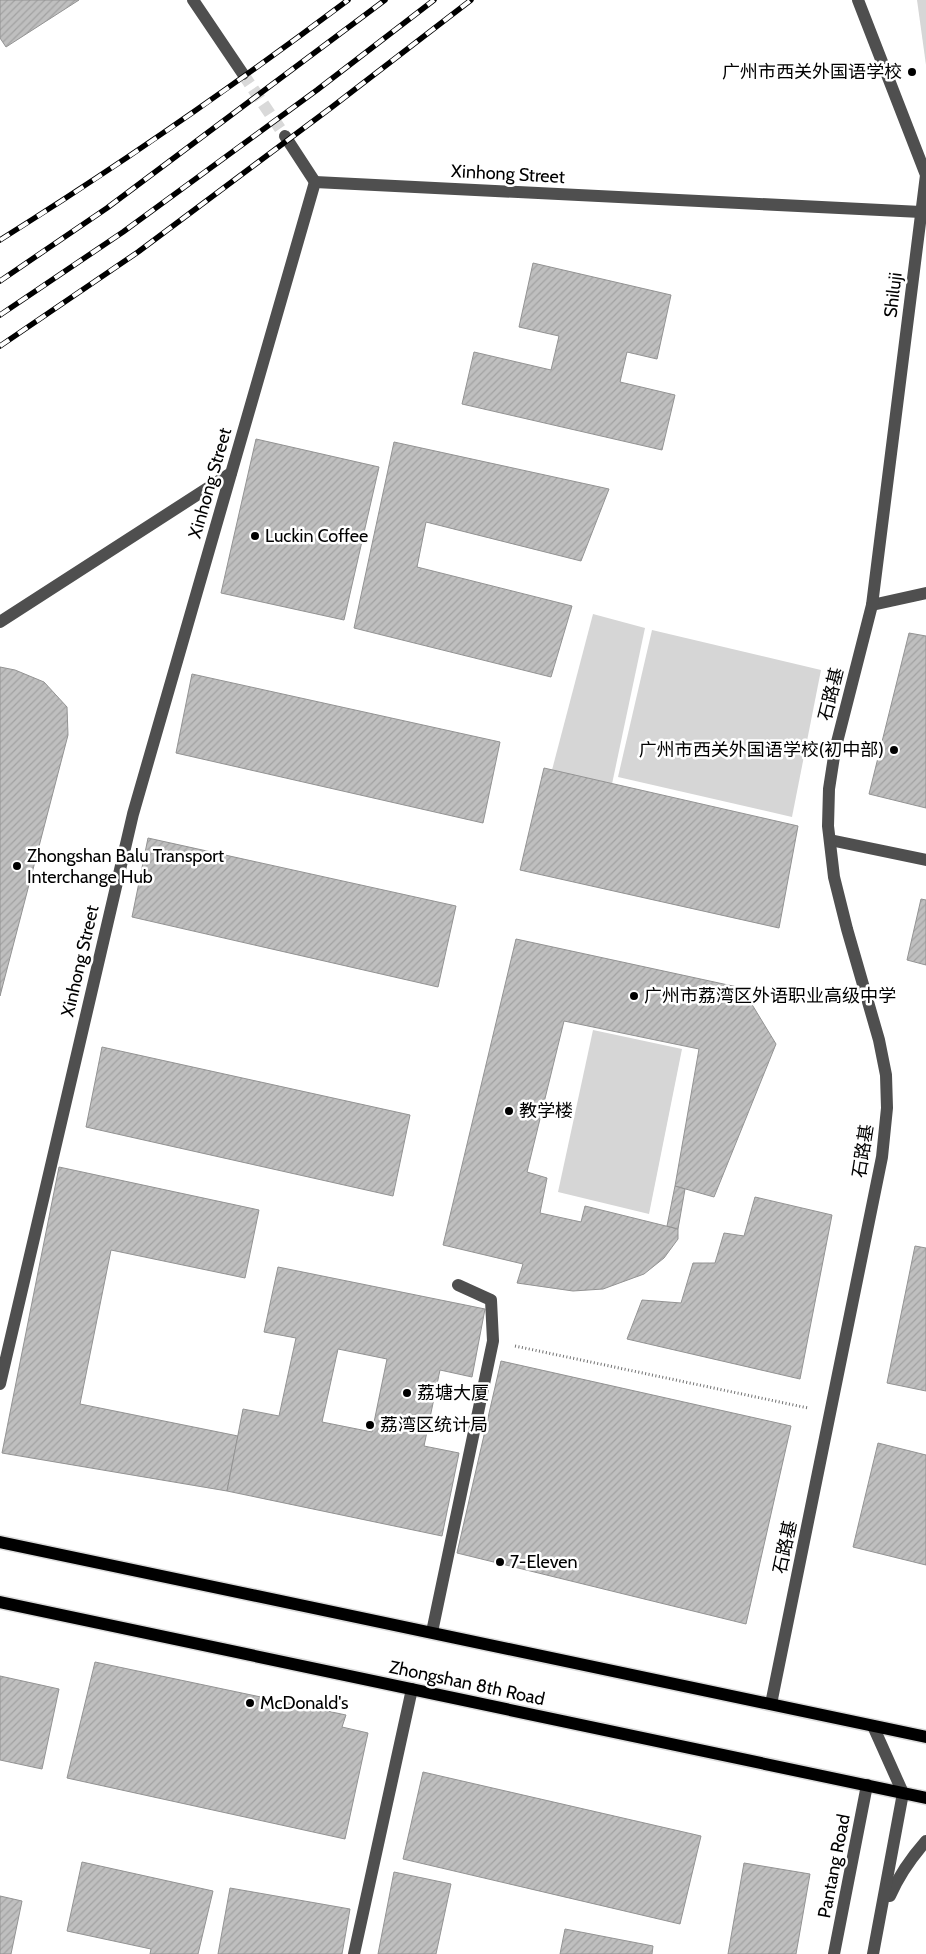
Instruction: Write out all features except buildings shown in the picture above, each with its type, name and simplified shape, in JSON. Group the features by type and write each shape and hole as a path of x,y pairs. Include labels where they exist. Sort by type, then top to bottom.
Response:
{"main road":[{"path":"0,1542 926,1737"},
{"name":"Zhongshan 8th Road","path":"0,1602 926,1798"}],"street":[{"path":"193,0 243,74"},
{"name":"Shiluji","path":"858,0 926,175 872,605"},
{"path":"285,136 315,182"},
{"name":"Xinhong Street","path":"0,1384 133,814 315,182 921,212"},
{"path":"0,622 231,473"},
{"path":"872,605 926,593"},
{"name":"石路基","path":"771,1704 882,1158 887,1108 886,1075 880,1040 847,929 834,877 828,826 829,789 835,750 872,605"},
{"path":"830,840 926,860"},
{"path":"432,1632 493,1341 492,1300 458,1285"},
{"path":"0,1326 13,1329"},
{"path":"354,1954 412,1689"},
{"path":"873,1954 903,1793 874,1726"},
{"name":"Pantang Road","path":"834,1954 867,1786"},
{"path":"880,1922 898,1878 926,1841"}],"path":[{"path":"493,1341 830,1413"}],"shaded area":[{"path":"917,0 926,0 926,65"},
{"path":"593,614 645,628 612,784 552,770"},
{"path":"652,630 821,670 792,817 618,777"},
{"path":"593,1030 682,1049 649,1214 558,1192"}],"tunnel":[{"path":"243,74 285,136"}],"railway":[{"path":"0,240 177,124 348,0"},
{"path":"0,281 107,208 385,0"},
{"path":"0,315 123,232 317,90 434,0"},
{"path":"0,346 138,252 471,0"}],"place":[{"name":"广州市西关外国语学校","path":"912,72"},
{"name":"Luckin Coffee","path":"255,536"},
{"name":"广州市西关外国语学校(初中部)","path":"894,750"},
{"name":"Zhongshan Balu Transport Interchange Hub","path":"17,866"},
{"name":"广州市荔湾区外语职业高级中学","path":"634,996"},
{"name":"教学楼","path":"509,1111"},
{"name":"荔塘大厦","path":"407,1393"},
{"name":"荔湾区统计局","path":"370,1425"},
{"name":"7-Eleven","path":"500,1562"},
{"name":"McDonald's","path":"250,1703"}]}
